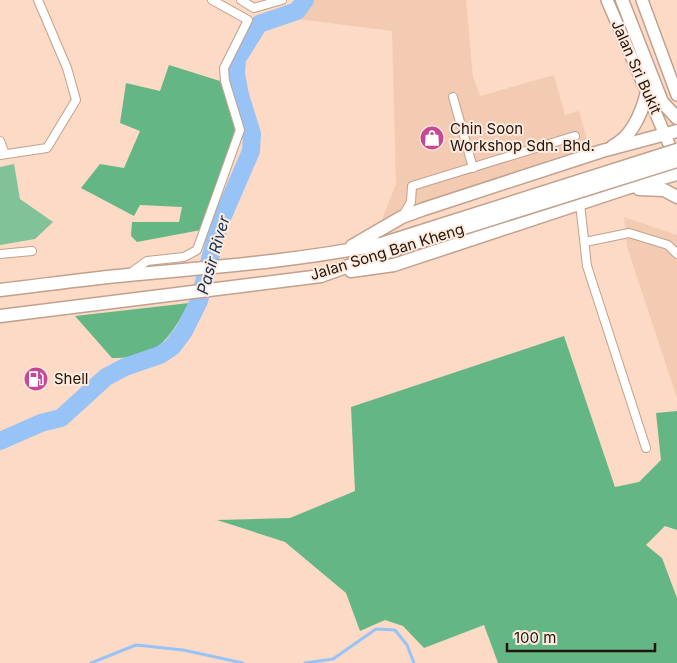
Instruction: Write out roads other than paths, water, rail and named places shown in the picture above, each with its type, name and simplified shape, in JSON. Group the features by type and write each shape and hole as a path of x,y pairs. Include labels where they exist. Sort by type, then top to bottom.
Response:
{"main road":[{"path":"622,0 662,102 677,118"},
{"path":"602,151 619,143 636,123 642,111 647,92"},
{"path":"343,251 402,216 602,151 671,132"},
{"name":"Jalan Song Ban Kheng","path":"0,316 188,291 321,276 384,248 677,150"},
{"name":"Jalan Song Ban Kheng","path":"0,290 384,248 677,161"},
{"path":"321,276 394,265 626,188 677,174"},
{"path":"626,188 664,190 677,197"}],"street":[{"path":"0,141 2,155 47,148 76,100 67,68 38,0"},
{"path":"127,275 147,261 184,257 197,250 215,206 240,130 225,81 224,68 248,20 212,0"},
{"path":"241,0 254,8 282,0"},
{"name":"Jalan Sri Bukit","path":"607,0 647,92 671,132 677,161"},
{"name":"Jalan Sri Bukit","path":"642,0 677,95"},
{"path":"453,97 473,168"},
{"path":"402,216 411,202 412,186 575,136"},
{"path":"411,202 424,209"},
{"path":"580,204 587,266 646,448"},
{"path":"585,242 629,233 668,244 677,254"},
{"path":"0,254 32,251"}],"waterway":[{"name":"Pasir River","path":"0,441 41,423 61,418 106,377 125,367 160,355 172,347 184,331 199,301 219,225 251,151 252,134 240,95 236,74 237,59 259,24 297,11 305,0"},
{"path":"305,663 333,659 376,629 395,630 407,645 414,663"},
{"path":"91,663 136,645 183,650 243,663"}],"place":[{"name":"Chin Soon Workshop Sdn. Bhd.","path":"432,138"},
{"name":"Shell","path":"36,379"}]}
